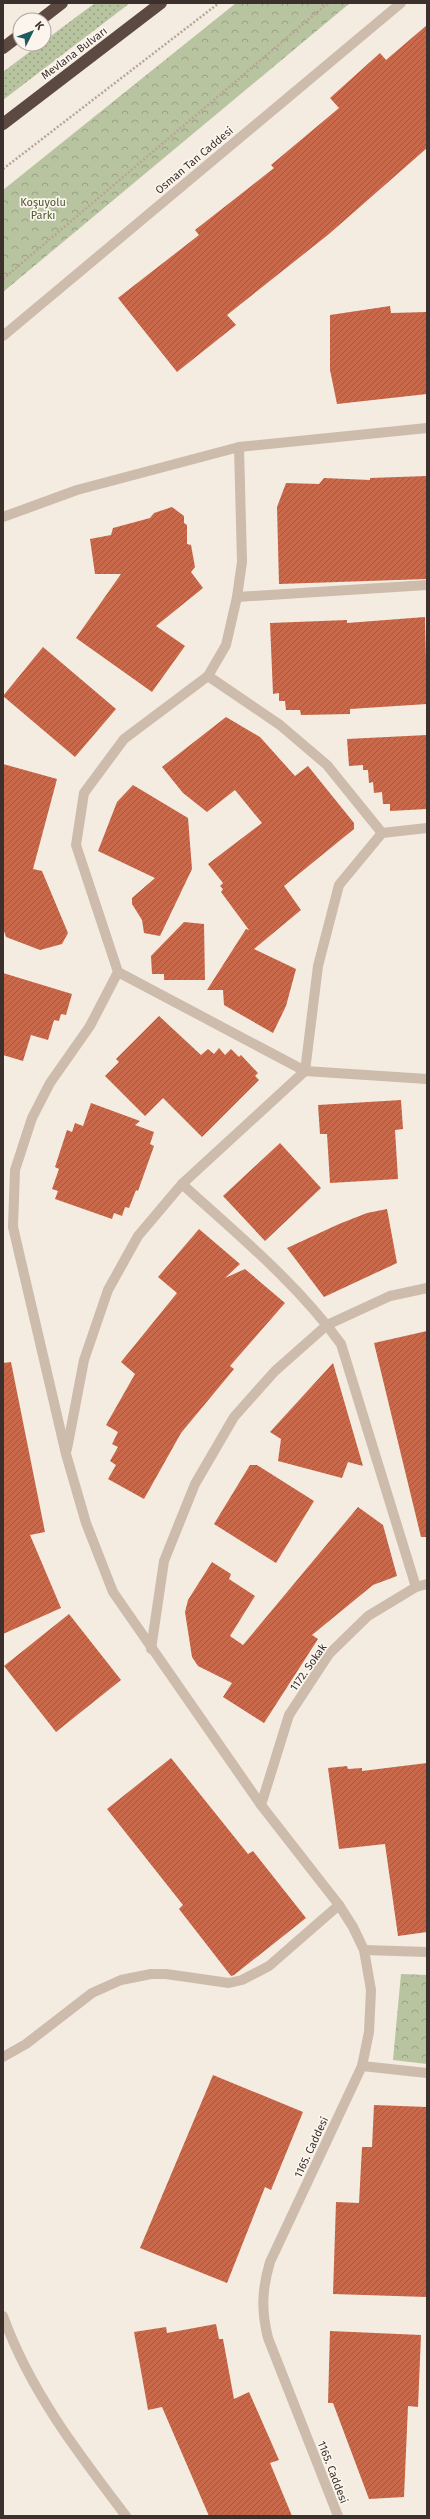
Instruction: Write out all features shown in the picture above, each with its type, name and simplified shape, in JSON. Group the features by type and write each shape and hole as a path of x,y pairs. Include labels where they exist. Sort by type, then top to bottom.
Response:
{"highway":[{"path":"50,12 62,3"},
{"name":"Mevlana Bulvarı","path":"3,124 161,3"},
{"path":"3,48 12,41"}],"street":[{"name":"Osman Tan Caddesi","path":"3,336 401,3"},
{"path":"3,517 77,490 238,447 427,428"},
{"path":"238,447 242,562 238,597 226,645 208,676 124,739 84,793 76,845 118,972 305,1071 427,1079"},
{"path":"238,597 427,585"},
{"path":"208,676 280,725 327,765 382,833"},
{"path":"66,1454 84,1360 108,1290 138,1236 182,1184 305,1071 318,966 339,886 382,833 427,828"},
{"name":"1165. Caddesi","path":"118,972 90,1026 50,1082 32,1118 15,1170 13,1228 66,1454 86,1523 112,1592 262,1805 339,1905 364,1950 369,1970 371,2005 368,2038 362,2066 270,2262 262,2296 263,2316 268,2338 338,2516"},
{"path":"182,1184 274,1269 327,1325 341,1344 416,1587"},
{"path":"151,1649 164,1561 195,1484 234,1418 275,1371 327,1325 390,1296 427,1288"},
{"name":"1172. Sokak","path":"262,1805 289,1715 329,1654 368,1616 416,1587 427,1584"},
{"path":"3,2057 26,2044 92,1993 121,1980 151,1974 166,1974 229,1983 256,1974 269,1966 339,1905"},
{"path":"364,1950 427,1952"},
{"path":"362,2066 427,2073"},
{"path":"3,2316 20,2357 50,2411 126,2516"}],"path":[{"path":"3,169 219,3"},
{"path":"3,279 328,3"}],"green space":[{"path":"95,3 130,3 3,100 3,72 29,52 52,52 52,35"},
{"name":"Koşuyolu Parkı","path":"236,3 350,3 3,292 3,190"},
{"path":"401,1974 427,1975 427,2064 393,2060"}],"building":[{"path":"427,25 427,148 329,234 227,315 236,325 177,372 118,298 199,235 195,230 274,168 271,165 339,108 330,98 380,53 386,60"},
{"path":"390,306 391,313 427,312 427,394 337,404 330,370 330,315"},
{"path":"427,476 427,579 279,584 277,507 286,483 319,484 324,478 370,480 370,478"},
{"path":"172,507 184,516 184,523 187,525 187,544 191,545 195,567 191,572 203,588 156,626 185,646 152,692 76,638 121,574 95,574 90,539 111,535 113,528 150,518 154,513"},
{"path":"425,617 427,704 350,709 350,714 301,715 300,710 286,710 285,701 279,701 279,693 273,694 270,623 347,620 347,623"},
{"path":"43,647 116,709 75,757 3,696"},
{"path":"226,717 260,737 295,776 308,766 354,823 354,829 284,886 301,910 254,949 296,969 286,1006 273,1033 224,1005 223,990 207,990 246,929 249,930 221,892 223,889 220,886 223,883 208,864 262,823 235,790 207,812 183,793 162,767"},
{"path":"427,735 427,809 390,811 390,804 383,804 382,792 374,793 373,782 369,783 368,770 363,770 363,765 349,766 347,739"},
{"path":"3,764 57,779 33,869 42,871 68,933 62,944 40,950 6,937 3,928"},
{"path":"133,785 188,818 192,869 160,936 144,933 142,920 132,904 132,898 155,878 98,851 117,802"},
{"path":"184,922 204,924 205,980 164,980 164,974 152,974 151,956"},
{"path":"3,973 72,994 66,1015 61,1014 59,1021 54,1020 48,1040 31,1035 23,1061 3,1055"},
{"path":"159,1016 201,1055 208,1049 214,1054 219,1048 225,1055 231,1049 239,1057 241,1055 258,1073 255,1076 259,1080 202,1137 163,1098 145,1116 105,1076 119,1062 116,1059"},
{"path":"401,1100 403,1129 395,1130 398,1179 330,1183 327,1134 320,1134 318,1105"},
{"path":"91,1103 140,1121 135,1125 154,1132 150,1144 154,1146 138,1191 136,1190 129,1208 125,1207 122,1216 114,1213 112,1219 55,1199 58,1191 52,1189 59,1169 55,1167 67,1130 72,1132 75,1123 83,1126"},
{"path":"280,1143 321,1188 265,1241 223,1196"},
{"path":"387,1209 397,1263 324,1297 287,1248 367,1213"},
{"path":"199,1229 240,1264 225,1278 245,1269 285,1303 230,1366 234,1369 181,1433 144,1499 108,1479 116,1465 110,1461 118,1447 112,1444 118,1432 106,1425 135,1374 121,1362 177,1293 158,1277"},
{"path":"427,1331 427,1537 421,1537 374,1343"},
{"path":"11,1362 45,1532 30,1535 61,1608 3,1634 3,1363"},
{"path":"333,1363 363,1466 348,1462 342,1478 278,1461 281,1439 270,1432"},
{"path":"250,1465 257,1465 314,1501 276,1563 214,1524"},
{"path":"358,1507 383,1525 397,1576 373,1585 312,1635 318,1639 264,1723 223,1697 232,1683 198,1666 192,1657 185,1612 188,1600 212,1562 231,1574 229,1579 255,1596 230,1636 243,1645"},
{"path":"69,1614 121,1680 56,1732 4,1666"},
{"path":"171,1758 248,1854 253,1851 306,1918 231,1976 179,1909 183,1905 107,1809"},
{"path":"427,1763 427,1932 398,1936 385,1844 339,1849 328,1768 347,1766 348,1769 362,1768 362,1771"},
{"path":"213,2075 303,2112 271,2190 265,2187 227,2283 140,2248"},
{"path":"374,2105 427,2107 427,2297 333,2294 336,2202 359,2203 362,2147 372,2147"},
{"path":"216,2324 219,2339 223,2339 234,2399 249,2392 279,2460 270,2463 292,2516 209,2516 162,2407 148,2410 134,2332 166,2327 167,2333"},
{"path":"330,2331 421,2335 418,2407 408,2406 404,2497 369,2499 333,2403 328,2403"}]}
